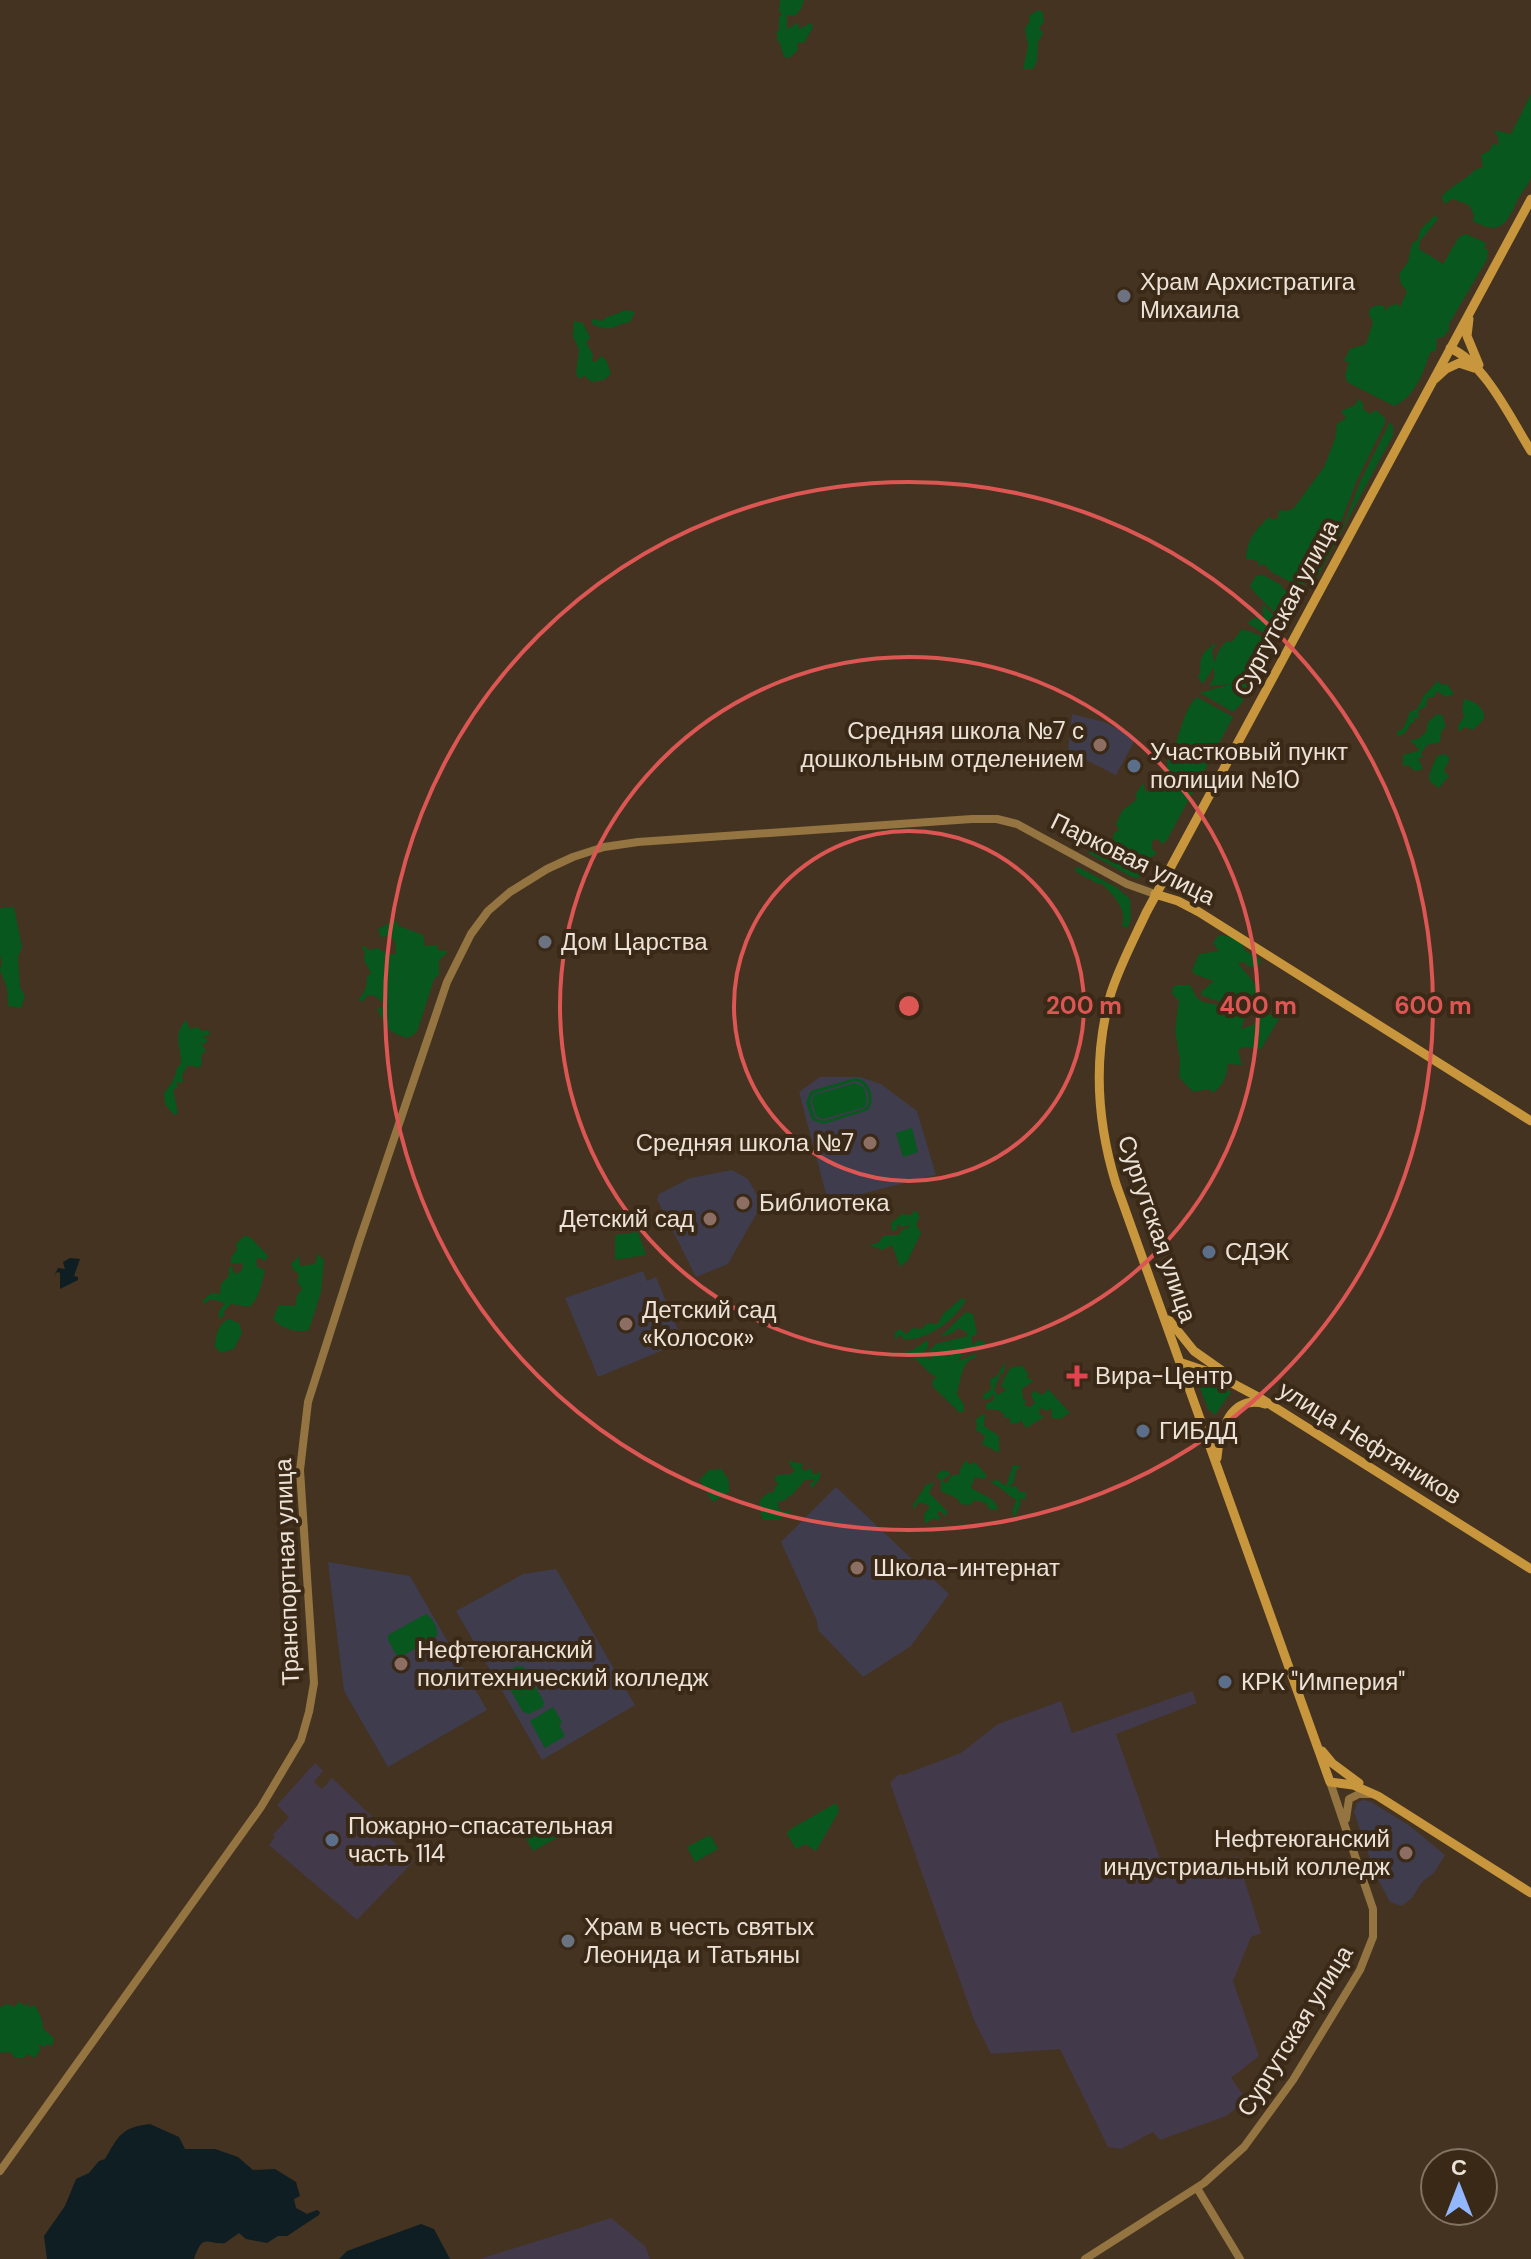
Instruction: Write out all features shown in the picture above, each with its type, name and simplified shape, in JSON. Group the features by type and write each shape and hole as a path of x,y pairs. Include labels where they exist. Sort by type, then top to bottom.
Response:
{"main road":[{"name":"Сургутская улица","path":"1330,1782 1111,1168 1100,1097 1102,1039 1121,966 1155,894 1531,199"},
{"path":"1472,307 1467,336 1483,376"},
{"path":"1450,348 1466,356 1483,376 1531,451"},
{"path":"1430,383 1446,369 1459,363 1471,365 1483,376"},
{"name":"Парковая улица","path":"1155,894 1199,912 1531,1121"},
{"path":"1164,1312 1194,1351 1260,1398"},
{"name":"улица Нефтяников","path":"1182,1363 1215,1374 1260,1398 1531,1569"},
{"path":"1217,1465 1222,1430 1233,1412 1251,1401 1276,1408"},
{"path":"1315,1742 1332,1763 1378,1796 1531,1893"},
{"path":"1330,1782 1346,1783 1378,1796"}],"street":[{"name":"Парковая улица","path":"527,881 573,857 624,844 985,819 1017,824 1127,884 1155,894"},
{"name":"Транспортная улица","path":"0,2171 261,1807 301,1740 310,1710 314,1673 300,1470 302,1435 311,1389 453,968 480,921 498,902 527,881"},
{"name":"Сургутская улица","path":"1085,2259 1197,2188 1233,2158 1269,2115 1308,2057 1368,1956 1373,1937 1373,1909 1330,1782"},
{"path":"1346,1827 1345,1810 1349,1799 1359,1794 1378,1796"},
{"path":"1197,2188 1240,2259"}],"shaded area":[{"name":"Средняя школа №7 с дошкольным отделением","path":"1072,714 1104,722 1136,738 1116,775 1068,751"},
{"name":"Средняя школа №7","path":"820,1077 860,1077 881,1084 917,1111 936,1175 850,1197 826,1194 799,1092"},
{"name":"Детский сад","path":"732,1170 748,1179 762,1204 728,1264 696,1277 657,1199 659,1194 690,1178"},
{"path":"70,1258 80,1259 74,1276 78,1280 60,1289 60,1273 54,1276 58,1268 65,1269 63,1262"},
{"name":"Детский сад «Колосок»","path":"643,1271 647,1281 656,1277 683,1342 598,1377 565,1298"},
{"name":"Школа-интернат","path":"836,1487 949,1594 911,1646 863,1677 818,1630 817,1621 781,1542"},
{"name":"Нефтеюганский политехнический колледж","path":"328,1562 410,1576 487,1710 388,1767 344,1691"},
{"path":"556,1569 635,1705 542,1760 456,1611 523,1574"},
{"path":"1192,1691 1197,1703 1116,1734 1164,1870 1200,1858 1214,1867 1237,1856 1261,1933 1251,1937 1233,1981 1259,2056 1231,2078 1247,2100 1226,2116 1160,2140 1153,2132 1121,2149 1108,2147 1060,2049 991,2054 974,2020 890,1783 899,1774 961,1753 998,1724 1061,1701 1072,1733"},
{"name":"Пожарно-спасательная часть 114","path":"315,1763 323,1771 314,1782 322,1789 332,1778 414,1861 357,1920 269,1845 275,1837 273,1835 289,1817 277,1805"},
{"name":"Нефтеюганский индустриальный колледж","path":"1363,1800 1410,1826 1445,1855 1434,1873 1402,1906 1390,1902 1375,1874 1354,1812 1357,1803"},
{"path":"150,2124 179,2137 185,2149 215,2149 238,2157 253,2170 275,2169 296,2182 300,2196 294,2199 296,2208 307,2214 317,2210 319,2215 287,2236 278,2236 267,2243 246,2239 239,2233 225,2243 203,2243 194,2259 47,2259 44,2236 65,2206 76,2179 89,2173 99,2161 105,2159 126,2131"},
{"path":"611,2218 645,2246 650,2259 480,2259"},
{"path":"421,2224 434,2229 450,2259 339,2259 347,2251"}],"green space":[{"path":"780,0 804,0 795,16 787,15 787,29 798,23 799,29 811,23 813,27 804,43 797,43 798,50 789,58 784,57 776,40 779,17 782,15 779,11"},
{"path":"1038,10 1043,12 1044,22 1039,28 1043,33 1038,42 1037,61 1033,69 1023,69 1028,46 1025,29 1029,16"},
{"path":"1531,94 1531,176 1510,216 1501,225 1489,227 1473,221 1474,215 1469,205 1453,199 1444,204 1442,196 1476,169 1483,168 1481,155 1489,151 1493,144 1499,145 1494,130 1511,134"},
{"path":"1435,215 1438,219 1420,241 1419,249 1443,264 1459,237 1466,234 1486,243 1487,259 1449,324 1449,330 1443,337 1437,338 1436,350 1430,353 1417,384 1408,397 1394,406 1347,382 1345,375 1349,362 1344,361 1350,349 1366,344 1373,322 1370,308 1384,306 1386,311 1389,306 1397,304 1400,307 1407,291 1401,284 1399,274 1408,262 1412,243 1418,240 1420,230"},
{"path":"627,310 635,312 630,322 608,328 592,324 592,319 602,321"},
{"path":"574,321 583,323 590,338 586,342 593,355 592,361 596,362 601,356 606,360 611,374 604,380 592,382 584,376 579,379 576,373 579,350 573,336"},
{"path":"1359,399 1363,409 1370,414 1376,410 1385,418 1385,423 1356,482 1341,522 1304,584 1298,586 1273,573 1264,564 1258,566 1258,561 1246,559 1248,546 1255,532 1269,517 1273,520 1278,518 1279,510 1294,508 1324,467 1335,439 1337,424 1346,418 1341,411 1355,405"},
{"path":"1390,422 1393,435 1314,583 1306,588 1345,522 1360,482"},
{"path":"1263,575 1294,593 1290,611 1281,615 1283,621 1250,586 1256,576"},
{"path":"1262,604 1279,624 1277,639 1247,623 1261,614 1264,619"},
{"path":"1242,629 1267,638 1270,647 1257,665 1257,671 1242,679 1255,677 1241,704 1233,712 1200,693 1230,684 1209,686 1214,678 1214,667 1203,684 1198,677 1205,652 1215,643 1212,650 1214,663 1222,646 1227,641 1232,642"},
{"path":"1438,681 1442,685 1447,684 1454,694 1446,697 1437,691 1434,697 1428,697 1426,706 1418,711 1419,718 1413,718 1415,722 1398,737 1397,731 1403,729 1410,712 1418,708 1424,695"},
{"path":"1197,697 1233,717 1167,840 1163,844 1157,839 1152,841 1152,849 1157,853 1148,860 1105,850 1119,830 1116,824 1122,811 1137,799 1135,795 1143,783 1146,793 1158,777 1166,777 1162,769 1168,766 1167,760 1187,711"},
{"path":"1464,699 1478,705 1484,719 1473,730 1465,727 1459,732 1458,726 1464,716"},
{"path":"1437,714 1442,715 1446,726 1441,732 1440,742 1427,745 1421,753 1423,757 1418,758 1423,769 1415,771 1408,765 1403,766 1403,755 1420,750 1410,740 1418,739 1426,732 1428,722"},
{"path":"1444,754 1450,758 1444,771 1449,776 1439,788 1430,782 1429,775 1437,756"},
{"path":"1088,850 1145,865 1145,873 1138,878 1132,877 1090,854"},
{"path":"1075,868 1116,887 1130,899 1128,928 1122,926 1123,914 1114,897 1101,883 1076,872"},
{"path":"14,907 22,947 18,957 20,987 25,996 21,1008 8,1006 7,988 0,970 0,908"},
{"path":"395,920 399,926 423,935 425,946 437,945 439,951 446,950 447,953 439,960 439,975 434,979 417,1032 408,1038 388,1028 377,1009 383,1003 375,996 368,995 362,1002 358,999 371,973 361,947 396,954 395,941 388,936 381,937 378,929"},
{"path":"1218,936 1235,939 1245,951 1261,959 1260,965 1253,967 1245,962 1238,963 1256,986 1259,998 1254,1013 1246,1015 1241,1029 1253,1025 1263,1013 1280,1017 1261,1049 1244,1047 1238,1050 1242,1065 1228,1064 1220,1087 1213,1093 1209,1089 1193,1092 1179,1077 1180,1060 1175,1030 1179,1001 1171,992 1175,985 1190,985 1203,1002 1238,1009 1236,1005 1201,995 1214,981 1192,971 1199,954 1219,951 1213,943"},
{"path":"186,1020 190,1029 208,1030 210,1035 203,1036 208,1040 205,1044 201,1043 206,1051 201,1055 200,1068 188,1065 182,1075 183,1083 176,1082 178,1087 173,1090 178,1113 174,1115 165,1104 164,1093 181,1064 178,1036"},
{"path":"855,1078 868,1086 871,1100 868,1110 824,1124 812,1120 806,1102 811,1091","holes":["859,1082 867,1092 866,1108 824,1121 815,1118 810,1101 813,1094"]},
{"path":"855,1083 864,1087 865,1107 823,1119 816,1116 812,1101 814,1095"},
{"path":"912,1128 918,1152 903,1157 896,1133"},
{"path":"914,1210 918,1213 916,1225 921,1233 908,1260 900,1267 892,1245 882,1250 869,1245 878,1243 884,1235 899,1235 904,1228 908,1229 909,1225 901,1227 897,1224 897,1230 892,1231 891,1223 902,1214 912,1215"},
{"path":"638,1232 646,1255 615,1260 615,1235"},
{"path":"244,1236 250,1237 268,1256 265,1261 256,1259 257,1267 265,1270 261,1285 249,1307 231,1304 219,1319 219,1311 225,1303 211,1299 204,1304 203,1300 212,1293 220,1294 221,1284 229,1276 229,1267 232,1266 237,1274 242,1270 243,1263 231,1264 231,1258 237,1249 236,1244"},
{"path":"318,1254 324,1260 321,1292 309,1330 294,1331 273,1319 279,1305 295,1306 302,1289 297,1281 299,1274 291,1264 299,1256 300,1266 315,1264"},
{"path":"962,1298 966,1300 961,1307 940,1327 914,1339 905,1340 900,1335 895,1340 895,1332 900,1329 906,1334 928,1323 938,1324 943,1314"},
{"path":"966,1312 973,1314 977,1334 971,1337 973,1346 978,1340 985,1342 976,1351 973,1347 963,1353 958,1361 976,1354 967,1362 961,1377 957,1394 964,1411 960,1413 933,1387 932,1381 936,1377 908,1355 907,1350 911,1351 928,1340 924,1352 931,1361 928,1352 936,1344 968,1336 958,1328 940,1337"},
{"path":"229,1319 239,1323 242,1333 234,1349 221,1353 215,1347 217,1335 222,1324"},
{"path":"1005,1362 1004,1373 1001,1373 994,1390 998,1395 1006,1390 1000,1385 1011,1367 1024,1366 1026,1373 1029,1371 1027,1377 1033,1381 1022,1389 1023,1399 1026,1400 1024,1405 1030,1407 1035,1403 1031,1395 1034,1391 1043,1395 1048,1389 1070,1413 1060,1419 1052,1418 1051,1408 1047,1411 1040,1408 1039,1414 1044,1417 1026,1428 1021,1420 1011,1424 1009,1417 1004,1418 998,1410 986,1409 986,1404 994,1400 994,1396 983,1399 983,1395 991,1389 990,1379 997,1376"},
{"path":"1203,1382 1217,1384 1231,1392 1215,1415 1208,1409 1199,1385"},
{"path":"983,1414 984,1426 999,1436 999,1453 982,1444 985,1436 976,1430 975,1420"},
{"path":"791,1459 803,1464 801,1468 805,1471 811,1468 812,1474 821,1471 819,1480 812,1488 810,1484 816,1479 805,1480 786,1500 777,1502 779,1509 784,1512 791,1510 790,1513 778,1520 763,1520 760,1500 774,1492 775,1485 779,1486 774,1478 795,1471 789,1463"},
{"path":"966,1460 970,1465 975,1462 987,1476 984,1479 975,1477 971,1488 993,1500 998,1508 996,1510 975,1500 970,1505 960,1504 958,1499 941,1491 941,1480 937,1474 943,1470 949,1472 950,1475 943,1479 947,1483 951,1476 960,1474"},
{"path":"1013,1465 1021,1466 1009,1487 1017,1486 1019,1492 1026,1492 1025,1500 1019,1498 1021,1503 1015,1517 1012,1513 1016,1500 990,1482 997,1480 1006,1486"},
{"path":"721,1469 728,1479 730,1491 713,1502 699,1480 709,1470"},
{"path":"934,1482 929,1493 948,1512 944,1517 942,1512 938,1512 941,1517 937,1521 934,1518 925,1524 924,1515 930,1506 919,1502 914,1509 913,1505 926,1485"},
{"path":"426,1614 437,1630 437,1636 397,1656 388,1635"},
{"path":"517,1666 524,1667 544,1702 543,1707 529,1714 523,1712 504,1678 505,1673"},
{"path":"553,1707 562,1722 559,1725 565,1736 545,1748 530,1721"},
{"path":"836,1803 839,1811 816,1851 805,1844 796,1849 787,1834 789,1830"},
{"path":"564,1818 571,1830 533,1851 526,1839"},
{"path":"710,1835 718,1849 695,1862 687,1847"},
{"path":"19,2002 26,2006 29,2002 28,2008 34,2005 43,2029 54,2038 52,2046 39,2044 40,2051 34,2058 27,2054 25,2058 15,2058 10,2052 0,2053 0,2007 8,2004 14,2007"}],"place":[{"name":"Храм Архистратига Михаила","path":"1124,296"},
{"name":"Средняя школа №7 с дошкольным отделением","path":"1100,745"},
{"name":"Участковый пункт полиции №10","path":"1134,766"},
{"name":"Дом Царства","path":"545,942"},
{"name":"Средняя школа №7","path":"870,1143"},
{"name":"Библиотека","path":"743,1203"},
{"name":"Детский сад","path":"710,1219"},
{"name":"СДЭК","path":"1209,1252"},
{"name":"Детский сад «Колосок»","path":"626,1324"},
{"name":"Вира-Центр","path":"1077,1376"},
{"name":"ГИБДД","path":"1143,1431"},
{"name":"Школа-интернат","path":"857,1568"},
{"name":"Нефтеюганский политехнический колледж","path":"401,1664"},
{"name":"КРК \"Империя\"","path":"1225,1682"},
{"name":"Пожарно-спасательная часть 114","path":"332,1840"},
{"name":"Нефтеюганский индустриальный колледж","path":"1406,1853"},
{"name":"Храм в честь святых Леонида и Татьяны","path":"568,1941"}]}
